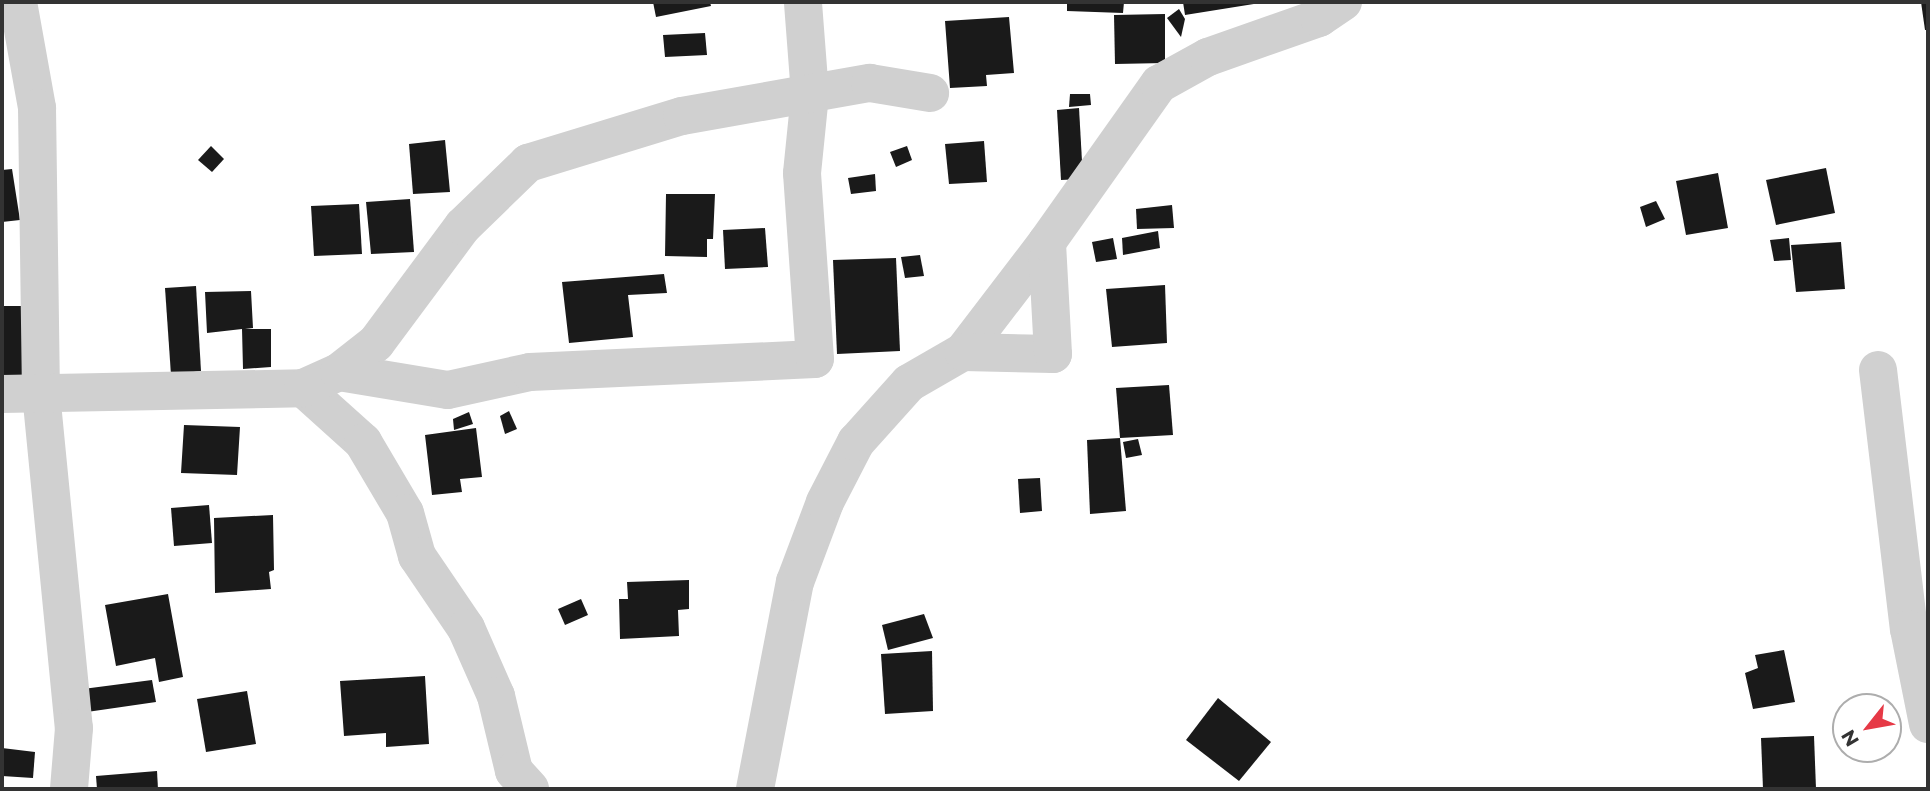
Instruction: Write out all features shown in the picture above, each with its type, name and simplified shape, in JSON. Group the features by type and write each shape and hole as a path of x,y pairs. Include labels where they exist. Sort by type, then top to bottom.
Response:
{"street":[{"path":"18,2 37,108 41,393 74,728 69,789"},
{"path":"339,372 448,390 530,372 815,359 802,173 810,94 803,2"},
{"path":"755,789 795,582 825,502 856,442 909,383 963,352 1047,242 1159,84 1208,57 1319,18 1343,2"},
{"path":"2,394 303,388 339,372 376,342 463,226 528,163 682,116 870,83 930,93"},
{"path":"963,352 1052,354 1047,242"},
{"path":"1878,370 1909,629 1928,724"},
{"path":"303,388 363,442 405,513 417,556 471,639 496,696 514,771 530,789"}],"building":[{"path":"653,2 710,2 711,6 656,17"},
{"path":"1067,2 1124,2 1123,13 1067,11"},
{"path":"1183,2 1260,2 1260,3 1185,15"},
{"path":"1921,2 1928,2 1928,30 1925,30"},
{"path":"1179,9 1185,19 1181,37 1167,18"},
{"path":"1165,14 1165,63 1115,64 1114,15"},
{"path":"1009,17 1014,73 986,75 987,86 950,88 945,21"},
{"path":"705,33 707,55 665,57 663,35"},
{"path":"1070,94 1090,94 1091,105 1069,107"},
{"path":"1079,108 1083,179 1061,180 1057,110"},
{"path":"445,140 450,192 413,194 409,144"},
{"path":"984,141 987,182 949,184 945,144"},
{"path":"211,146 224,159 212,172 198,160"},
{"path":"907,146 912,160 896,167 890,152"},
{"path":"1826,168 1835,213 1776,225 1766,180"},
{"path":"12,169 20,220 2,222 2,170"},
{"path":"1718,173 1728,228 1686,235 1676,181"},
{"path":"875,174 876,191 851,194 848,178"},
{"path":"666,194 715,194 713,239 707,239 707,257 665,256"},
{"path":"410,199 414,252 371,254 366,202"},
{"path":"1656,201 1665,219 1646,227 1640,207"},
{"path":"359,204 362,254 314,256 311,206"},
{"path":"1172,205 1174,228 1137,229 1136,209"},
{"path":"765,228 768,267 725,269 723,230"},
{"path":"1158,231 1160,248 1123,255 1122,238"},
{"path":"1113,238 1117,259 1096,262 1092,242"},
{"path":"1789,238 1791,260 1774,261 1770,240"},
{"path":"1841,242 1845,289 1796,292 1791,245"},
{"path":"920,255 924,276 905,278 901,257"},
{"path":"896,258 900,351 837,354 833,260"},
{"path":"664,274 667,293 628,295 633,337 569,343 562,282"},
{"path":"1165,285 1167,343 1112,347 1106,289"},
{"path":"196,286 201,371 171,375 165,288"},
{"path":"251,291 253,328 245,329 271,329 271,367 243,369 242,329 207,333 205,292"},
{"path":"2,306 28,306 31,379 2,380"},
{"path":"1169,385 1173,435 1120,438 1116,388"},
{"path":"509,411 517,429 505,434 500,416"},
{"path":"469,412 473,424 454,430 453,419"},
{"path":"184,425 240,427 237,475 181,473"},
{"path":"476,428 482,477 460,479 462,492 432,495 425,435"},
{"path":"1120,438 1126,511 1090,514 1087,440"},
{"path":"1138,439 1142,455 1126,458 1123,442"},
{"path":"1040,478 1042,511 1020,513 1018,479"},
{"path":"209,505 212,543 174,546 171,508"},
{"path":"273,515 274,570 269,572 271,589 215,593 214,518"},
{"path":"689,580 689,609 678,610 679,636 620,639 619,599 628,599 627,582"},
{"path":"168,594 183,677 159,682 155,658 116,666 105,605"},
{"path":"581,599 588,615 565,625 558,609"},
{"path":"924,614 933,638 888,650 882,625"},
{"path":"1784,650 1795,702 1753,709 1745,673 1758,668 1755,655"},
{"path":"932,651 933,711 885,714 881,654"},
{"path":"425,676 429,744 386,747 386,733 344,736 340,681"},
{"path":"152,680 156,702 87,712 83,689"},
{"path":"247,691 256,744 206,752 197,699"},
{"path":"1218,698 1271,742 1239,781 1186,740"},
{"path":"1814,736 1816,789 1763,789 1761,738"},
{"path":"2,748 35,752 33,778 2,776"},
{"path":"157,771 158,789 97,789 96,776"}]}
